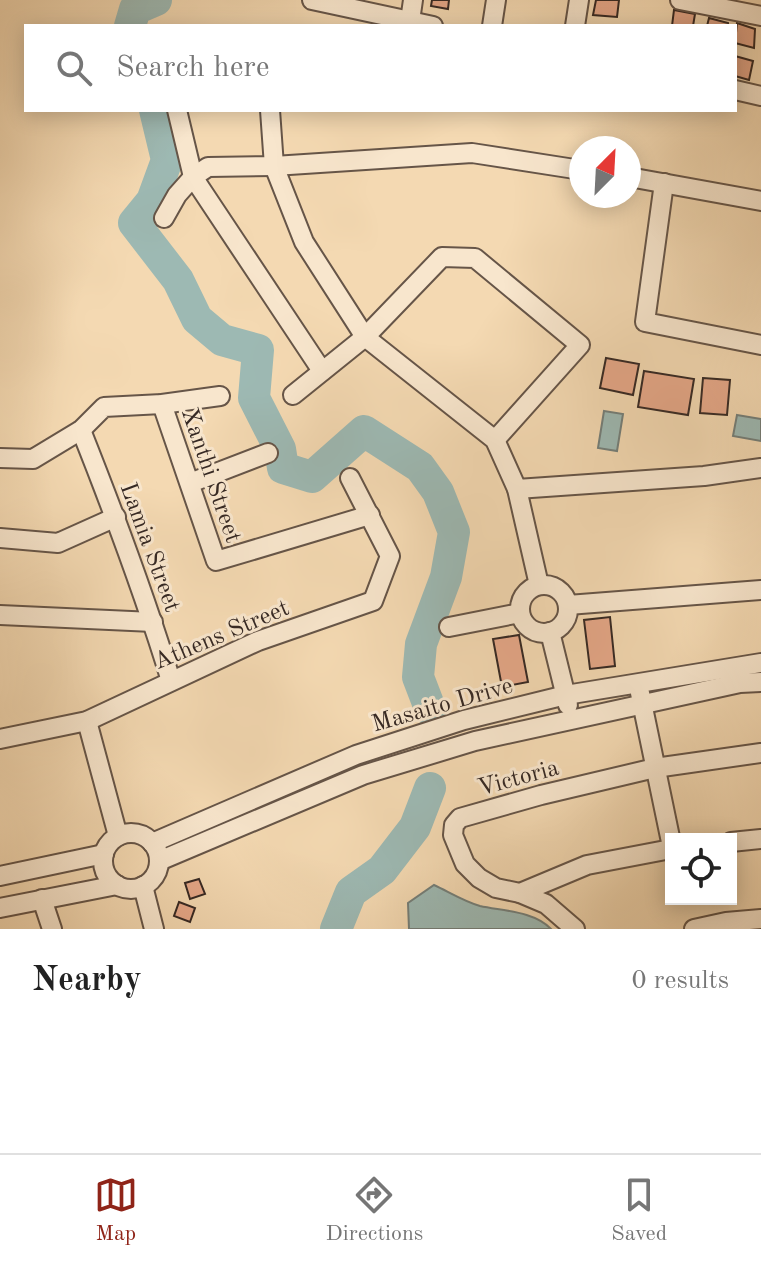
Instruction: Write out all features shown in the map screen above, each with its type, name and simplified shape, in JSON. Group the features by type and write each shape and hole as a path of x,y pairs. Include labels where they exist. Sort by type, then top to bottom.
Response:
{"street":[{"path":"312,0 424,24"},
{"path":"410,21 413,0"},
{"path":"492,24 496,0"},
{"path":"575,24 579,0"},
{"path":"680,0 761,16"},
{"path":"737,90 761,96"},
{"path":"177,112 193,177 322,371"},
{"path":"270,112 274,166 304,242 365,337 495,440 517,489 539,585"},
{"path":"164,218 177,195 193,177 208,167 274,166 472,153 569,168"},
{"path":"641,179 761,201"},
{"path":"664,183 645,322 760,339"},
{"path":"293,395 365,337 442,257 475,258 580,345 495,440"},
{"path":"0,458 33,459 81,430 104,407 162,404 220,396"},
{"name":"Xanthi Street","path":"162,404 216,561 370,515"},
{"name":"Lamia Street","path":"81,430 116,517 171,681"},
{"path":"190,483 268,453"},
{"path":"517,489 704,476 761,468"},
{"name":"Athens Street","path":"0,738 87,721 258,641 373,601 390,556 350,478"},
{"path":"0,538 58,543 116,517"},
{"path":"539,585 558,589 568,605 564,622 550,632 540,633 531,629 520,613 524,595 539,585"},
{"path":"568,605 761,590"},
{"path":"449,627 520,613"},
{"path":"0,615 153,622"},
{"path":"550,632 572,719"},
{"name":"Masaito Drive","path":"155,852 356,755 464,720 566,695 761,663"},
{"name":"Masaito Drive","path":"155,852 363,775 475,741 740,683 761,682"},
{"path":"638,683 669,833"},
{"path":"87,721 118,836"},
{"name":"Victoria","path":"520,893 496,888 479,878 465,864 453,835 454,825 460,818 655,768 761,753"},
{"path":"140,835 155,852 154,876 143,886 125,888 117,885 105,872 106,847 118,836 140,835"},
{"path":"737,841 761,839"},
{"path":"520,893 587,865 665,850"},
{"path":"0,876 104,854"},
{"path":"0,908 117,885"},
{"path":"143,886 154,929"},
{"path":"520,893 546,904 575,929"},
{"path":"42,899 52,929"},
{"path":"694,929 761,919"}],"water":[{"path":"604,411 623,414 617,451 598,448"},
{"path":"737,415 761,419 761,441 733,436"},
{"path":"434,885 474,904 527,915 551,929 409,929 408,903"}],"building":[{"path":"432,0 449,0 448,9 431,6"},
{"path":"596,0 619,0 617,17 593,15"},
{"path":"674,10 695,14 693,24 672,24"},
{"path":"709,18 728,23 728,24 708,24"},
{"path":"737,24 755,29 754,48 737,44"},
{"path":"737,57 753,61 749,80 737,77"},
{"path":"606,358 639,364 633,395 600,388"},
{"path":"644,371 694,379 688,415 638,407"},
{"path":"703,378 730,380 727,415 700,413"},
{"path":"610,617 615,666 590,669 584,620"},
{"path":"519,635 528,682 502,687 493,639"},
{"path":"199,879 205,894 190,899 185,883"},
{"path":"179,902 195,908 190,922 174,916"}],"waterway":[{"path":"131,24 135,9 156,0"},
{"path":"155,112 167,160 152,201 134,223 178,280 197,319 222,340 258,350 254,398 280,449 283,468 312,477 364,431 420,467 438,492 454,532 446,577 421,644 418,677 431,711"},
{"path":"336,929 351,892 382,870 415,827 430,788"}]}
